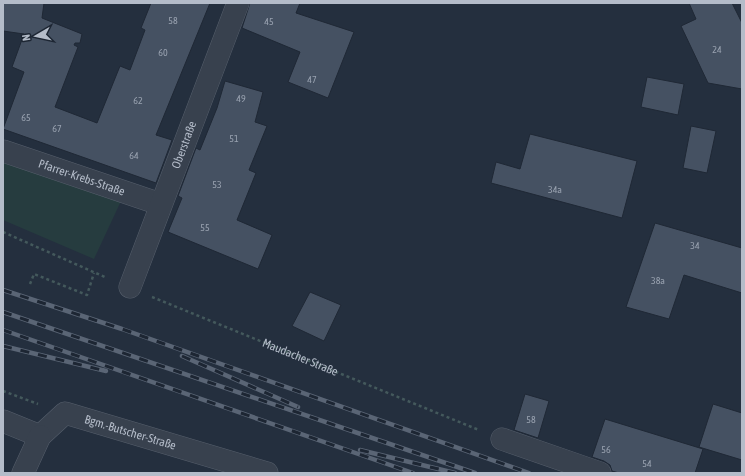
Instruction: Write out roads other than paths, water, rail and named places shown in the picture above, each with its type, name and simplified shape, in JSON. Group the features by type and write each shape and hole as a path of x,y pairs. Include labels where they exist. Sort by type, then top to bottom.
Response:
{"street":[{"name":"Oberstraße","path":"130,287 160,204 238,3"},
{"name":"Pfarrer-Krebs-Straße","path":"3,151 160,204"},
{"name":"Bgm.-Butscher-Straße","path":"40,436 65,413 267,473"},
{"path":"3,421 40,436 23,473"},
{"path":"502,439 600,473"}],"railway":[{"path":"3,290 122,329 529,473"},
{"path":"3,312 475,473"},
{"path":"3,330 413,473"},
{"path":"3,346 106,371"},
{"path":"182,356 298,407"},
{"path":"360,450 455,473"}]}
